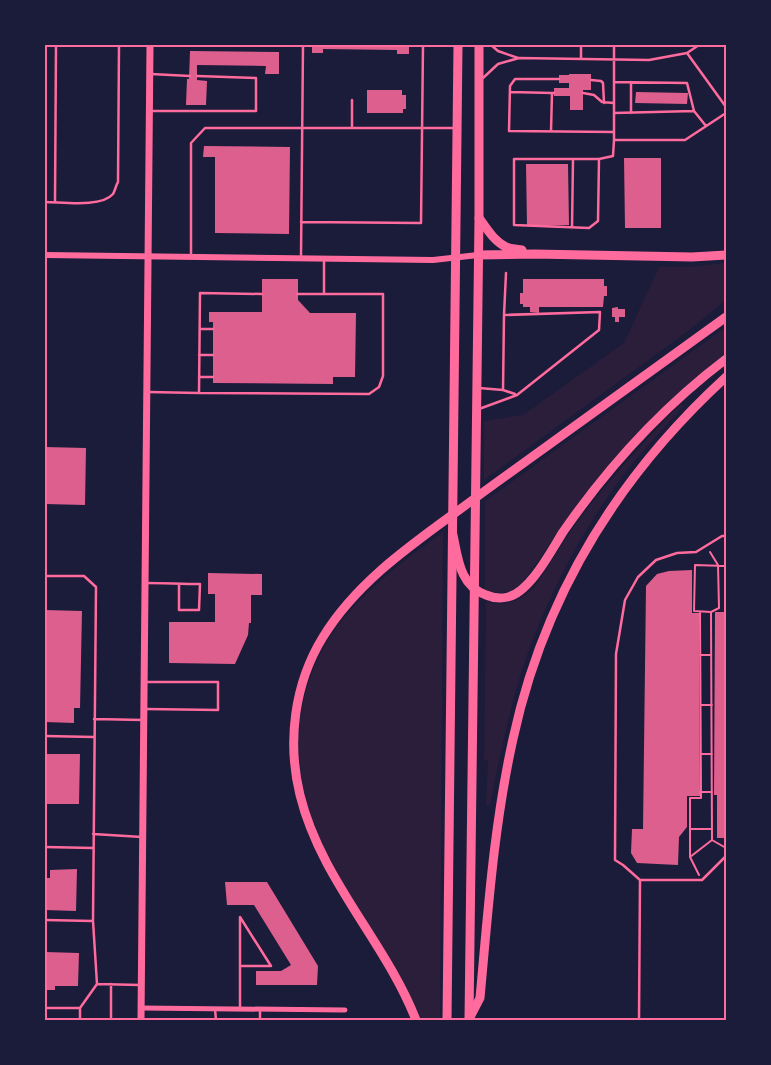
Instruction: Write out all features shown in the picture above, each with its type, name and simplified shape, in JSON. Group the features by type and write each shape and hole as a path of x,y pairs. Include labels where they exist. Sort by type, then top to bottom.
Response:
{"highway":[{"path":"447,1020 458,45"},
{"path":"469,1020 479,218 479,45"},
{"path":"479,218 491,235 499,242 508,247 534,254"},
{"path":"478,254 692,257 726,255"},
{"path":"416,1020 399,985 344,894 314,838 303,809 297,782 293,742 296,712 309,662 339,613 384,568 514,470 726,317"},
{"path":"453,536 461,570 474,589 487,596 501,598 514,595 525,588 576,514 614,465 674,403 726,359"},
{"path":"469,1020 480,998 493,868 506,775 522,701 544,638 570,578 609,511 654,451 679,422 726,377"}],"main road":[{"path":"141,1020 150,45"}],"street":[{"path":"45,255 433,260 478,254"},
{"path":"141,1008 345,1010"}],"lane":[{"path":"55,202 56,45"},
{"path":"45,202 88,203 103,199 112,194 118,182 119,45"},
{"path":"301,257 303,45"},
{"path":"301,222 421,223 423,45"},
{"path":"491,45 498,51 519,58"},
{"path":"581,45 581,59"},
{"path":"598,159 598,221 588,228 514,225 514,159 573,160 613,156 614,45"},
{"path":"479,83 498,64 519,58 649,60 686,53 699,45"},
{"path":"686,53 726,108"},
{"path":"150,74 190,76"},
{"path":"149,111 256,111 256,78 197,76"},
{"path":"559,80 515,79 511,83 509,131 614,132"},
{"path":"591,80 600,80 603,83 604,103"},
{"path":"614,82 687,83 694,111 706,126"},
{"path":"631,82 631,113"},
{"path":"510,92 553,93 551,131"},
{"path":"583,93 594,95 604,103 614,103"},
{"path":"352,100 352,128"},
{"path":"614,113 694,111"},
{"path":"614,140 685,140 726,113"},
{"path":"191,256 191,143 205,128 457,128"},
{"path":"572,228 573,160"},
{"path":"324,258 324,294"},
{"path":"503,390 506,273"},
{"path":"199,393 200,293 262,294"},
{"path":"147,392 369,394 379,387 383,376 383,294 298,294"},
{"path":"476,410 517,395 599,330 600,312 504,315"},
{"path":"200,329 213,330"},
{"path":"199,355 213,356"},
{"path":"199,377 213,377"},
{"path":"477,388 503,390 517,395"},
{"path":"726,536 722,536 696,552 677,553 656,560 638,577 625,600 616,654 614,860 623,865 640,880 702,880 726,856"},
{"path":"45,576 84,576 96,587 92,921 97,984 80,1008 80,1020"},
{"path":"144,583 200,584 199,610 180,610 180,584"},
{"path":"143,682 218,682 218,710 143,709"},
{"path":"94,719 143,720"},
{"path":"45,736 94,737"},
{"path":"93,834 142,837"},
{"path":"45,847 93,848"},
{"path":"639,1020 640,880"},
{"path":"240,966 271,966 240,917 240,946 240,966 240,1009"},
{"path":"45,920 92,921"},
{"path":"97,984 141,985"},
{"path":"111,1020 112,984"},
{"path":"45,1008 80,1008"},
{"path":"215,1009 216,1020"},
{"path":"260,1009 260,1020"}],"path":[{"path":"706,546 718,565 719,608 712,612 694,612 695,564 718,565 725,566"},
{"path":"700,612 700,798 690,798 690,857 702,880"},
{"path":"712,612 712,840"},
{"path":"700,655 712,655"},
{"path":"701,705 712,705"},
{"path":"700,754 712,754"},
{"path":"700,792 712,792"},
{"path":"690,829 712,829"},
{"path":"690,857 712,840"},
{"path":"712,840 726,848"}],"shaded area":[{"path":"726,263 726,300 688,331 484,480 484,421 523,415 624,343 659,267 689,267"},
{"path":"726,327 726,352 666,405 570,515 521,585 513,590 504,592 485,590 485,501"},
{"path":"680,404 684,406 628,469 611,492 564,569 528,652 503,742 490,805 486,805 488,760 484,760 486,601 499,604 512,602 524,596 535,587 593,501"},
{"path":"443,532 440,1020 421,1020 413,1002 346,889 323,846 306,797 299,744 301,717 306,691 315,665 327,641 343,619 377,583"}],"building":[{"path":"312,45 409,45 409,54 397,54 397,50 323,49 323,53 312,53"},
{"path":"190,51 279,52 279,74 265,74 266,66 197,65 197,80 207,81 206,105 186,105"},
{"path":"591,74 591,90 583,90 583,110 570,110 570,96 554,96 554,88 569,88 569,83 559,83 559,75"},
{"path":"367,90 402,90 402,95 406,95 406,109 403,109 403,113 367,113"},
{"path":"636,92 688,93 687,104 635,103"},
{"path":"204,146 290,147 289,234 215,233 215,157 203,157"},
{"path":"624,158 661,158 661,228 625,228"},
{"path":"526,164 568,164 569,225 527,226"},
{"path":"262,279 298,279 298,300 310,313 356,313 355,377 333,377 333,384 213,383 213,322 209,322 209,312 262,312"},
{"path":"523,279 604,279 604,286 607,286 607,296 604,296 603,307 539,307 539,313 530,312 530,307 523,307 523,304 520,304 520,293 523,293"},
{"path":"618,307 618,309 625,309 625,317 619,317 619,322 615,322 615,317 612,317 612,308"},
{"path":"45,447 86,448 85,505 45,504"},
{"path":"692,570 692,613 699,613 700,796 687,796 687,827 679,837 678,865 637,863 631,853 632,829 643,829 646,586 657,574 669,571"},
{"path":"208,573 262,574 262,595 251,595 251,623 249,623 248,635 235,664 169,663 169,622 215,622 215,594 208,594"},
{"path":"45,610 82,611 80,708 74,708 74,723 45,722"},
{"path":"715,612 726,612 726,838 717,838 717,795 714,795"},
{"path":"45,754 80,754 79,804 45,804"},
{"path":"77,869 76,911 45,910 45,878 50,878 50,870"},
{"path":"225,882 267,882 318,966 317,985 256,985 256,971 281,971 291,965 254,905 227,905"},
{"path":"45,952 79,953 78,986 55,986 55,990 45,990"}]}
